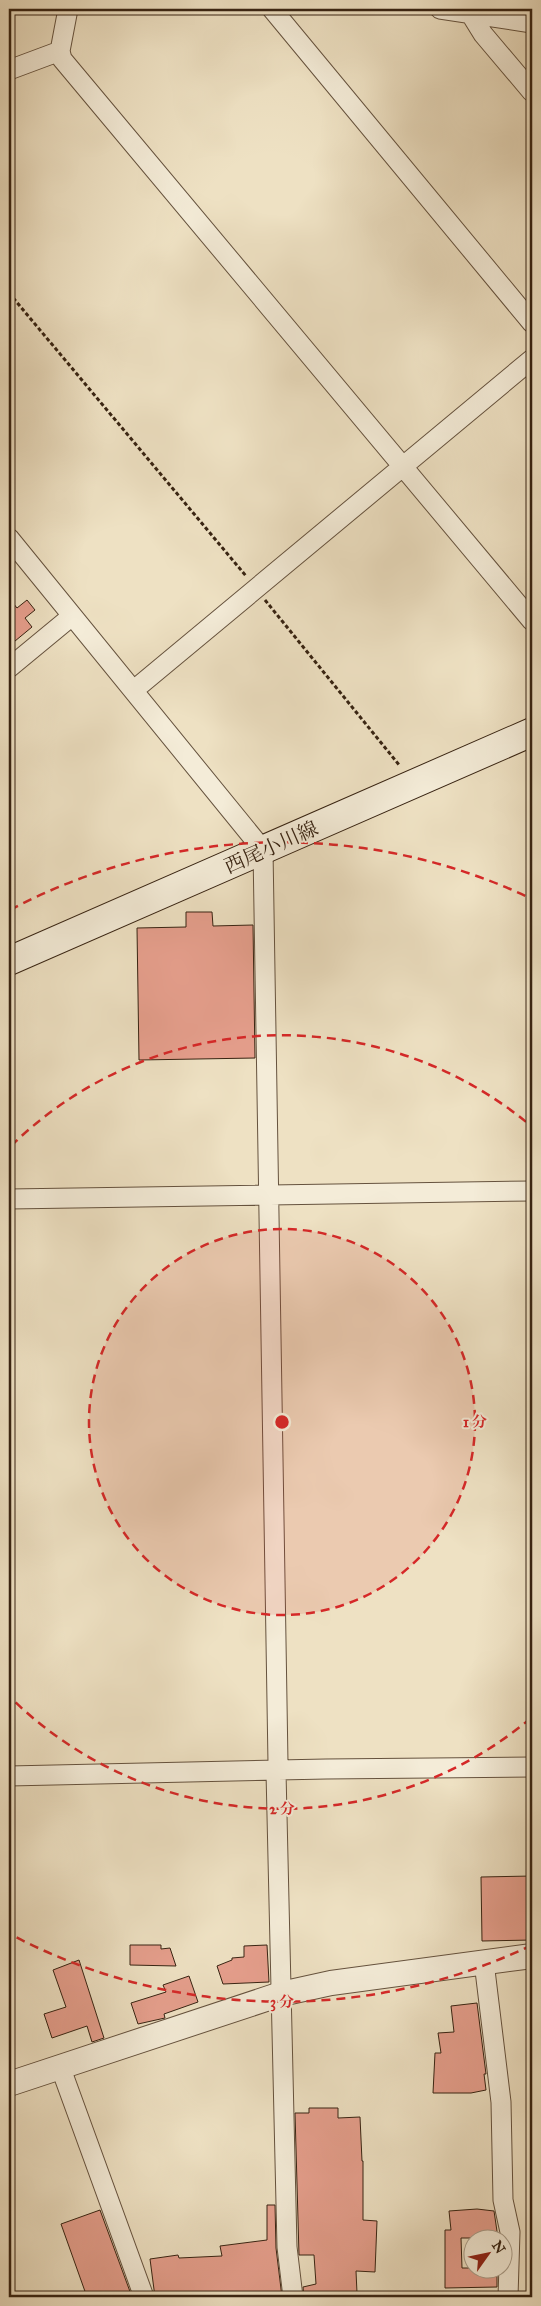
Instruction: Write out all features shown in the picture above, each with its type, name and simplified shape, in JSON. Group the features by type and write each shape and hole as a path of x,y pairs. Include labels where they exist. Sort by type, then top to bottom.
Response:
{"main road":[{"name":"西尾小川線","path":"9,962 532,732"}],"street":[{"path":"68,9 60,51 62,59 532,621"},
{"path":"272,9 532,323"},
{"path":"440,9 470,11 532,23"},
{"path":"470,11 483,34 532,92"},
{"path":"9,70 60,51"},
{"path":"134,690 532,359"},
{"path":"9,538 263,850 270,1194 278,1763 276,1772 287,2247 293,2297"},
{"path":"9,668 72,616"},
{"path":"9,1199 532,1191"},
{"path":"9,1776 276,1772 326,1769 532,1767"},
{"path":"9,2084 281,1994 331,1982 532,1956"},
{"path":"484,1962 500,2102 503,2200 510,2232 508,2297"},
{"path":"60,2066 144,2297"}],"path":[{"path":"9,293 256,589 407,775 412,785"}],"building":[{"path":"9,598 17,608 27,600 35,610 25,618 32,627 9,646"},
{"path":"186,912 212,912 213,926 253,925 255,1058 139,1060 137,928 186,927"},
{"path":"532,1876 532,1940 482,1941 481,1877"},
{"path":"130,1945 161,1945 161,1949 170,1948 176,1966 130,1965"},
{"path":"267,1945 269,1982 223,1984 217,1966 232,1960 232,1958 244,1957 244,1946"},
{"path":"79,1960 104,2038 92,2042 87,2026 52,2038 44,2014 66,2007 53,1970"},
{"path":"189,1976 198,2002 164,2014 165,2018 138,2024 131,2003 166,1992 163,1985"},
{"path":"477,2003 486,2074 484,2074 486,2090 471,2093 433,2093 435,2053 441,2053 438,2033 454,2032 451,2006"},
{"path":"309,2108 338,2108 338,2118 360,2117 363,2161 363,2220 377,2221 375,2272 356,2271 357,2293 342,2294 342,2297 304,2297 303,2287 316,2284 314,2255 299,2255 295,2113 309,2113"},
{"path":"267,2205 275,2205 276,2248 282,2297 155,2297 150,2259 178,2255 179,2258 222,2256 220,2246 267,2240"},
{"path":"477,2209 494,2211 497,2228 464,2228 464,2238 461,2238 462,2268 464,2268 464,2278 497,2278 497,2287 445,2288 445,2230 451,2230 449,2211"},
{"path":"100,2210 132,2297 87,2297 61,2224"}]}
